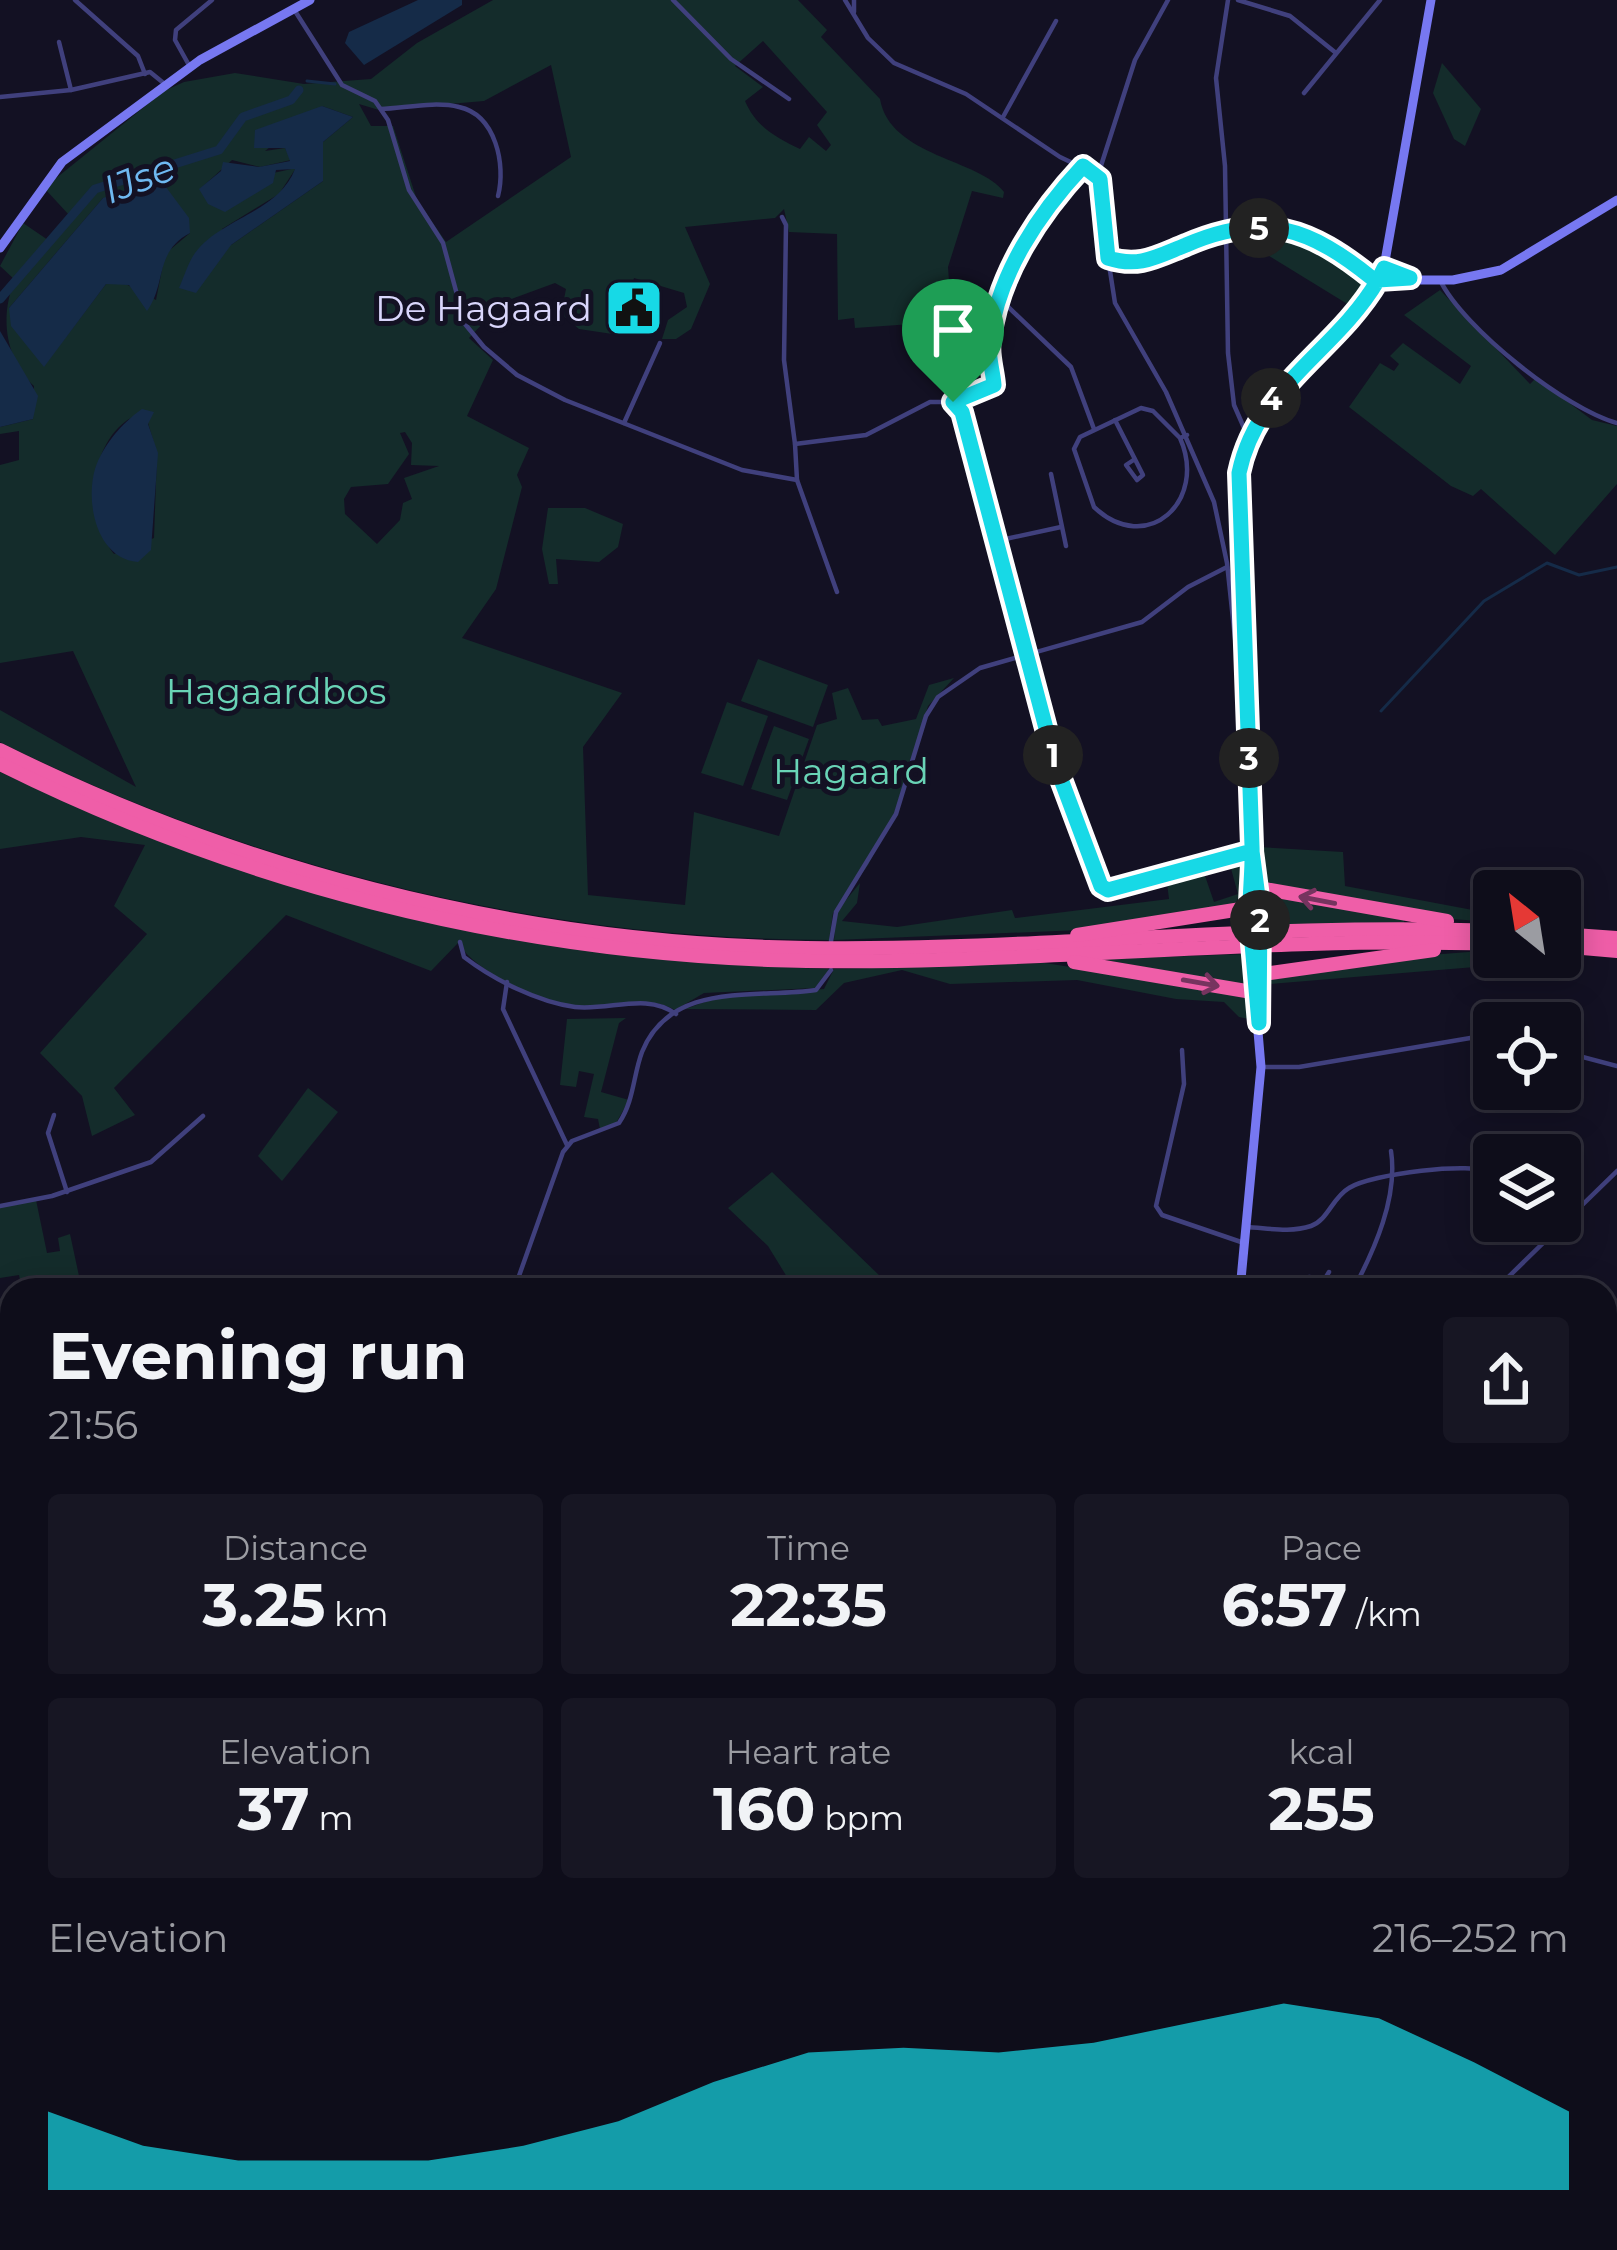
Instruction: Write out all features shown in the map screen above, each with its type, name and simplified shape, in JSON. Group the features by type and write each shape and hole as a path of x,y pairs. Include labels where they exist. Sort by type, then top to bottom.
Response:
{"highway":[{"path":"0,750 153,820 274,862 507,920 631,938 772,947 1473,938"},
{"path":"0,764 150,832 271,874 499,931 630,950 770,960 1021,956 1473,933"},
{"path":"1065,941 1082,933 1256,904 1473,924"},
{"path":"1231,910 1256,904"},
{"path":"1581,935 1617,938"},
{"path":"1021,956 1256,978 1452,949 1464,936"},
{"path":"1581,948 1617,951"}],"main road":[{"path":"0,248 62,162 190,67 310,0"},
{"path":"1241,1278 1261,1067 1239,473 1248,436 1270,399 1353,315 1384,268 1431,0"},
{"path":"1378,280 1440,280 1510,266 1617,200"},
{"path":"1384,268 1410,278"}],"street":[{"path":"75,0 138,56 145,74"},
{"path":"190,67 176,30 212,0"},
{"path":"673,0 731,58 789,99"},
{"path":"845,0 868,38 894,63 967,94 1098,175"},
{"path":"854,0 854,12"},
{"path":"1168,0 1136,60 1098,175 1119,312 1185,440 1223,538 1235,674 1240,693 1247,699"},
{"path":"1228,0 1216,73 1231,389 1248,436"},
{"path":"1238,0 1290,16 1336,53"},
{"path":"1304,93 1376,2"},
{"path":"295,11 342,86 381,109 454,106 478,117 498,152 498,196"},
{"path":"1003,117 1056,21"},
{"path":"59,42 71,91"},
{"path":"0,98 71,91 145,74 156,74 166,85"},
{"path":"381,109 409,190 442,243 465,324 484,347 532,385 742,470 797,480"},
{"path":"795,444 866,435 930,402 953,402 994,385 989,343 1002,301 1042,212 1083,166"},
{"path":"782,217 784,360 797,480 837,592"},
{"path":"1108,258 1140,264 1226,230 1274,228 1310,234 1378,280"},
{"path":"1440,280 1468,316 1571,403 1617,423"},
{"path":"1002,301 1072,368 1094,429"},
{"path":"625,423 660,343"},
{"path":"953,402 962,412 1056,766 1103,889 1253,856"},
{"path":"1146,409 1185,440 1191,469 1178,503 1155,522 1120,524 1094,507 1074,446 1094,429 1146,409"},
{"path":"1115,420 1135,459"},
{"path":"1051,474 1066,546"},
{"path":"996,541 1062,527"},
{"path":"1223,538 1240,536"},
{"path":"831,940 836,912 896,814 930,706 971,672 1142,622 1189,586 1227,567"},
{"path":"460,942 466,959 507,982 577,1007 652,1003 676,1014"},
{"path":"567,1145 620,1123 644,1047 676,1014 707,997 816,990 831,970"},
{"path":"507,982 503,1009 567,1145 518,1278"},
{"path":"1261,1067 1299,1067 1473,1038"},
{"path":"1182,1050 1184,1084 1156,1206 1162,1215 1244,1243"},
{"path":"1581,1057 1617,1066"},
{"path":"54,1115 48,1133 67,1192"},
{"path":"0,1206 67,1192 158,1158 203,1116"},
{"path":"1359,1278 1375,1243 1395,1176 1391,1150"},
{"path":"1246,1227 1295,1230 1315,1224 1354,1185 1473,1167"},
{"path":"1581,1207 1617,1171"},
{"path":"1508,1278 1545,1242"},
{"path":"1325,1278 1329,1272"},
{"path":"1310,1277 1317,1278"}],"green space":[{"name":"Hagaardbos","path":"493,0 798,0 827,30 821,37 880,99 900,133 992,181 1004,192 1003,198 972,191 948,267 950,295 922,298 912,324 855,328 854,318 838,320 837,234 789,232 784,209 775,218 685,227 710,284 691,329 676,339 662,339 668,320 687,307 684,293 634,278 619,335 579,329 561,314 566,289 555,283 503,302 469,338 493,360 467,416 529,448 517,475 522,487 496,589 462,638 622,693 583,747 588,895 685,905 694,812 779,836 817,725 837,719 832,693 848,688 862,720 878,719 882,726 916,719 929,685 954,678 928,706 894,814 868,865 833,913 829,940 614,927 403,889 197,827 0,742 0,710 136,787 73,651 0,663 0,465 19,460 19,431 0,434 0,427 33,419 34,386 11,349 7,307 15,280 0,266 23,223 48,240 69,215 46,190 164,91 184,82 235,73 304,84 371,79 417,43","holes":["763,41 827,112 817,125 831,145 826,151 809,137 800,149 761,125 745,101 763,87 735,66","551,65 571,157 446,242 417,200 393,126 371,126 359,104 379,110 484,101","322,106 353,117 323,142 323,181 231,245 222,229 279,194 296,168 200,189 232,160 260,167 291,160 285,148 265,151","103,198 190,233 165,254 156,300 120,281 106,284 44,366 9,308","153,412 148,423 157,453 154,538 114,554 99,523 95,486 104,449 129,419","405,432 412,443 411,465 439,466 404,478 412,499 403,503 400,520 377,544 345,514 344,499 351,487 388,484 409,454 400,433"]},
{"path":"1442,63 1481,109 1465,146 1454,139 1433,93"},
{"path":"1271,229 1324,246 1371,279 1349,305 1230,232"},
{"path":"1440,290 1530,384 1536,378 1592,420 1617,426 1617,484 1555,555 1481,489 1473,496 1451,486 1349,407 1380,363 1394,371 1399,364 1390,356 1403,343 1460,384 1471,366 1404,315"},
{"path":"548,508 585,508 623,524 618,547 599,562 556,559 558,584 549,584 542,549"},
{"path":"758,659 828,685 813,727 741,701"},
{"path":"727,702 768,716 743,786 701,773"},
{"path":"774,726 809,739 787,800 751,789"},
{"path":"0,772 201,855 404,914 612,952 829,969 816,988 704,993 675,1010 650,1002 572,1005 509,983 479,965 458,943 431,971 286,915 114,1088 135,1115 92,1136 82,1096 40,1053 147,934 114,906 145,845 81,837 0,849"},
{"path":"1258,847 1343,852 1345,886 1473,910 1473,921 1437,918 1263,885"},
{"path":"1246,856 1244,888 1235,904 1081,930 834,940 837,911 860,883 857,903 842,921 897,927 1012,910 1015,918 1169,899 1166,875 1211,863 1213,869 1204,873 1214,902 1238,894 1230,865 1221,867 1219,861"},
{"path":"1264,895 1404,919 1404,924 1265,927"},
{"path":"1473,952 1473,967 1270,984 1272,979 1392,958"},
{"path":"1248,954 1249,986 1100,959"},
{"path":"1045,963 1248,995 1254,1020 1239,1017 1224,1002 1176,999 1077,980 950,984 902,970 844,983 816,1010 685,1009 716,998 824,989 834,969"},
{"path":"626,1018 619,1023 601,1092 629,1100 616,1123 600,1129 598,1119 584,1117 594,1074 579,1071 576,1087 560,1085 567,1019"},
{"path":"308,1088 338,1112 282,1181 258,1156"},
{"path":"772,1172 881,1277 788,1278 768,1246 728,1208"},
{"path":"36,1200 47,1253 60,1251 58,1238 70,1234 79,1278 0,1278 0,1207"}],"water":[{"path":"418,0 462,0 462,5 364,65 345,43 349,32"},
{"path":"322,106 353,117 323,142 323,181 231,245 196,293 179,288 206,241 276,195 295,169 276,170 273,183 225,212 208,204 199,189 221,171 223,162 259,167 290,161 285,148 254,148 255,130"},
{"path":"160,179 189,218 190,233 171,249 147,311 129,285 106,284 44,367 11,326 9,308 103,198"},
{"path":"0,331 38,396 33,419 0,427"},
{"path":"142,409 154,412 148,424 158,453 151,550 138,562 124,559 104,540 93,513 92,483 103,451"}],"waterway":[{"name":"IJse","path":"307,81 335,84"},
{"name":"IJse","path":"0,299 95,189 219,150 243,117 291,100 299,90"},
{"path":"1381,711 1484,601 1547,563 1579,575 1617,567"}],"place":[{"name":"De Hagaard","path":"634,308"}],"route":[{"path":"953,402 962,412 1056,766 1101,886 1108,890 1252,851 1253,860 1259,888 1260,912 1259,1023 1252,981 1253,860 1239,473 1248,436 1270,399 1353,315 1378,280 1410,278 1384,268 1378,280 1373,279 1310,234 1253,227 1226,230 1131,266 1108,258 1100,179 1083,166 1042,212 1021,249 990,335 994,385 953,402"}],"park label":[{"name":"Hagaard","path":"851,771"}]}
